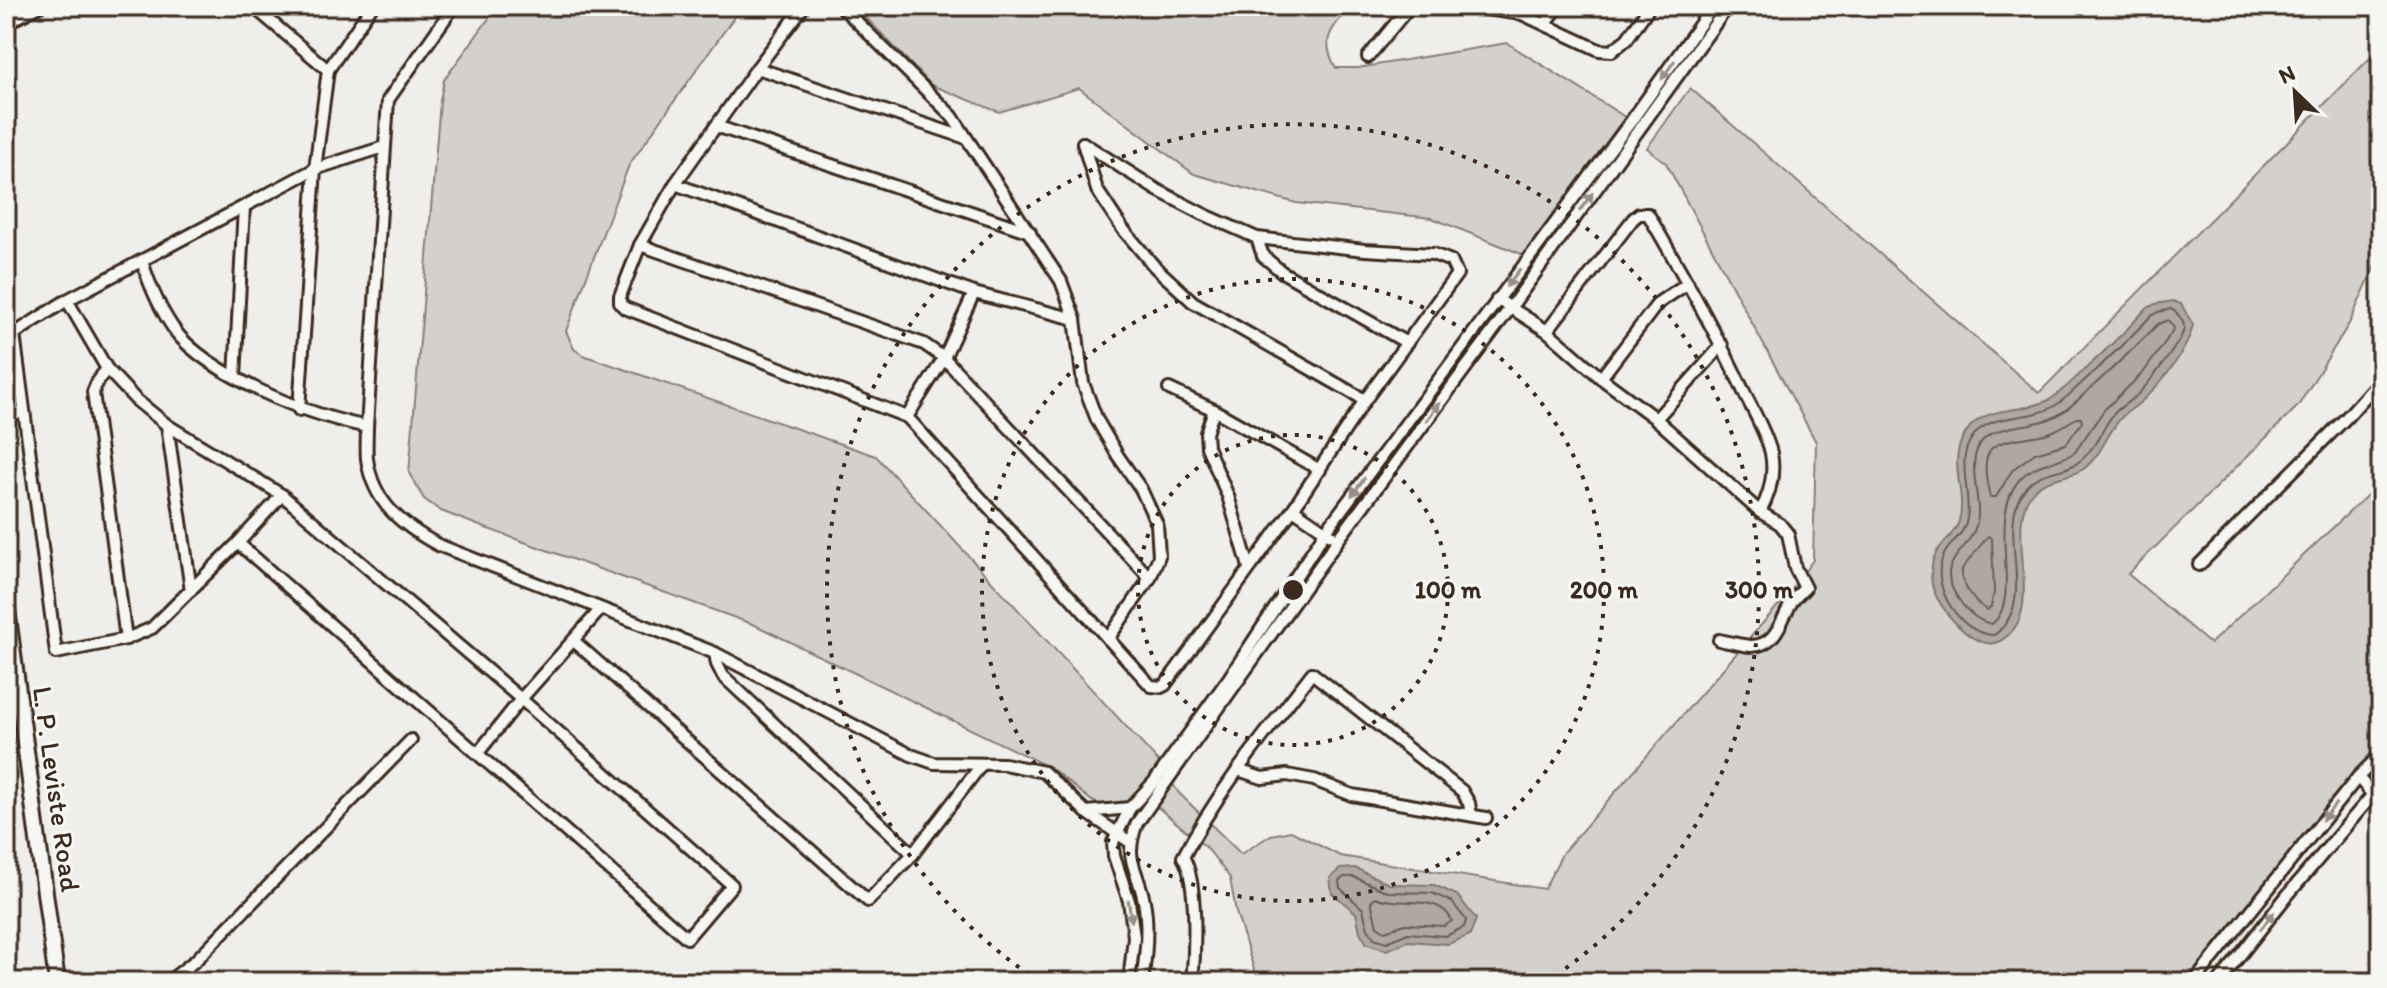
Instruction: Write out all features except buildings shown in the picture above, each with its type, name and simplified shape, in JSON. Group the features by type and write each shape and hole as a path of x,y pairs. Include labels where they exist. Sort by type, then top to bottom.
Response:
{"main road":[{"name":"L. P. Leviste Road","path":"6,602 57,982"}],"street":[{"path":"6,23 40,6"},
{"path":"257,6 255,8 328,70"},
{"path":"299,410 315,169 328,70 372,6"},
{"path":"454,6 388,100 367,460 376,487 391,512 408,528 438,545 715,653 911,755 934,763 1004,764 1044,772 1086,812 1130,842"},
{"path":"804,6 675,184 640,245 620,303 625,308 907,417 1151,686 1165,685 1293,509 1365,400 1457,274 1451,261 1433,254 1257,238 1157,190 1083,143 1097,190 1122,228 1154,266 1193,302 1365,400"},
{"path":"841,6 952,116 1061,281 1075,319 1083,383 1097,420 1141,489 1157,524 1159,556 1150,578 1108,639"},
{"path":"1368,57 1410,6"},
{"path":"1465,6 1522,14 1599,50 1612,51 1627,39 1650,6"},
{"path":"1545,24 1559,6"},
{"path":"1129,982 1134,937 1129,901 1114,856 1115,833 1130,808 1154,782 1229,678 1325,532 1629,124 1713,6"},
{"path":"1142,982 1146,954 1144,900 1130,854 1130,842 1137,823 1338,540 1728,6"},
{"path":"757,68 966,138"},
{"path":"716,126 1030,232"},
{"path":"282,495 152,628 126,639 56,653 14,334 67,300 315,169 384,147"},
{"path":"675,184 974,293 1075,319"},
{"path":"235,377 244,207"},
{"path":"1547,331 1639,214 1648,214 1722,345 1771,454 1769,496 1760,512"},
{"path":"1257,238 1263,256 1282,272 1407,343"},
{"path":"640,245 924,344 944,358 1150,578"},
{"path":"142,261 154,296 178,335 207,361 299,410 367,427"},
{"path":"1601,378 1658,303 1688,283"},
{"path":"907,417 944,358 974,293"},
{"path":"1497,299 1547,331 1601,378 1656,419 1788,534 1795,568 1805,588 1793,600 1781,627 1767,641 1751,646 1719,640"},
{"path":"67,300 107,369 136,400 167,425 282,495 732,885 687,938 238,543"},
{"path":"1656,419 1722,345"},
{"path":"107,369 93,392 126,639"},
{"path":"2199,565 2381,379"},
{"path":"1169,389 1214,410 1320,470"},
{"path":"1214,410 1206,433 1207,447 1228,496 1249,567"},
{"path":"6,415 24,412"},
{"path":"167,425 191,590"},
{"path":"1293,509 1338,540"},
{"path":"478,753 600,610"},
{"path":"574,641 868,901 913,854 982,764"},
{"path":"715,653 723,676 913,854"},
{"path":"1192,982 1194,930 1189,866 1183,857 1202,822 1238,770 1312,673 1462,791 1471,815"},
{"path":"168,982 196,960 411,740"},
{"path":"2194,982 2358,777 2381,754"},
{"path":"1238,770 1262,778 1287,775 1314,780 1352,795 1486,818"},
{"path":"2358,777 2381,805"},
{"path":"2219,982 2381,785"},
{"path":"1086,812 1130,808"}],"shaded area":[{"path":"498,6 742,6 629,165 566,331 574,349 583,355 876,456 1159,762 1178,792 1241,854 1271,835 1291,831 1340,856 1544,889 1563,852 1790,592 1813,560 1816,442 1666,163 1647,148 1690,88 2039,393 2381,47 2381,252 2350,322 2298,406 2128,574 2210,644 2381,482 2381,750 2186,982 1258,982 1236,912 1230,878 1207,848 1138,791 1128,803 1113,809 1092,801 1051,768 755,625 480,526 441,511 424,499 409,473 440,101 444,80"},
{"path":"855,6 1351,6 1333,28 1328,41 1336,68 1358,68 1507,43 1625,117 1524,255 1432,218 1296,203 1194,174 1079,88 999,112 931,85"}],"water":[{"path":"2173,301 2181,304 2193,325 2185,345 2166,375 2120,419 2085,468 2043,484 2031,494 2024,510 2021,530 2022,612 2014,629 2000,641 1979,641 1958,626 1949,615 1935,593 1931,577 1936,553 1959,521 1961,497 1957,462 1962,439 1970,427 1987,415 2029,407 2053,397 2146,309"},
{"path":"1355,868 1389,884 1434,885 1457,895 1476,919 1470,935 1448,944 1408,941 1387,950 1367,944 1360,932 1356,913 1332,893 1330,878 1340,869"}]}
